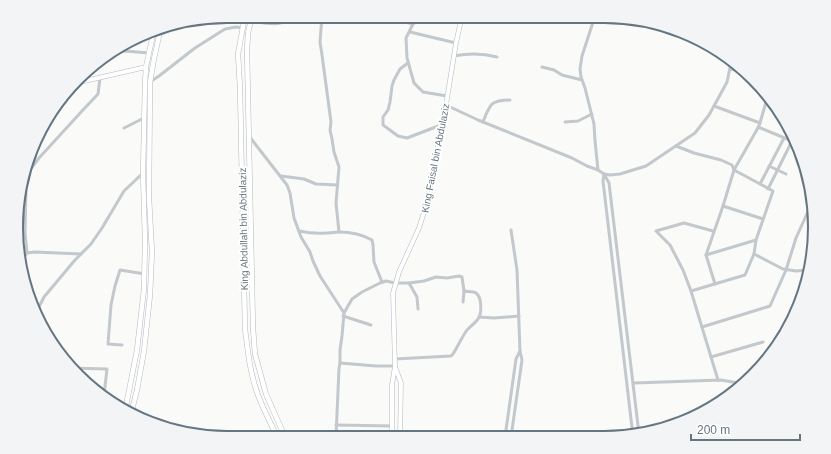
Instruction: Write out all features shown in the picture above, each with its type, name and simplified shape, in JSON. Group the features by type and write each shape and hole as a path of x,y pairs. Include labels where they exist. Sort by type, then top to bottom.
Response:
{"main road":[{"name":"King Abdullah bin Abdulaziz","path":"244,23 238,54 245,329 252,375 258,395 274,431"},
{"name":"King Abdullah bin Abdulaziz","path":"251,23 248,33 247,51 248,135 252,302 255,354 266,394 282,431"},
{"path":"126,405 137,350 145,274 143,173 144,118 147,82 159,35"},
{"path":"133,408 144,351 152,266 146,67 153,37"},
{"path":"137,350 144,351"}],"street":[{"path":"262,23 282,23"},
{"path":"321,23 320,42 331,122 330,130 334,152 339,166 336,203 339,232"},
{"path":"409,23 413,24 406,38 408,63 414,82 423,92 447,96"},
{"name":"King Faisal bin Abdulaziz","path":"392,431 392,385 395,366 393,293 401,266 419,228 426,206 435,165 441,124 446,105 460,23"},
{"path":"592,23 580,68 581,77 594,124 598,170"},
{"path":"147,82 159,76 195,48 225,29 236,27 243,28"},
{"path":"410,32 456,43"},
{"path":"123,51 149,53"},
{"path":"454,56 483,54 497,57"},
{"path":"408,63 400,70 394,80 390,102 383,117 383,126 398,136 406,138 441,124"},
{"path":"85,81 146,67"},
{"path":"542,67 554,70 562,76 582,80"},
{"path":"446,105 483,122 572,158 604,174 620,174 646,166 695,133 714,106 727,82 730,69 734,70"},
{"path":"32,167 98,94 100,78"},
{"path":"483,122 486,113 493,103 501,100 510,100"},
{"path":"715,284 706,255 734,170 760,123 766,103"},
{"path":"714,106 760,123"},
{"path":"565,122 578,122 592,114"},
{"path":"124,128 144,118"},
{"path":"758,127 788,140"},
{"path":"248,135 287,185 298,231 310,252 320,276 344,315 370,325"},
{"path":"760,184 784,138"},
{"path":"768,189 790,145"},
{"path":"676,146 694,153 722,160 732,165 734,170 773,191 756,240 754,254 745,275 692,291"},
{"path":"769,166 786,174"},
{"path":"39,306 44,297 95,239 124,191 143,173"},
{"path":"604,174 609,182 639,428"},
{"path":"604,174 603,181 632,429"},
{"path":"280,176 304,179 316,184 337,185"},
{"path":"24,204 27,253 81,254"},
{"path":"723,206 763,219"},
{"path":"702,327 770,306 786,270 796,238 808,211"},
{"path":"713,231 684,223 656,231 670,245 684,270 692,291 718,380"},
{"path":"511,230 517,270 520,351 522,360 512,431"},
{"path":"298,231 320,233 339,232 364,236 372,240 374,245 374,262 382,282"},
{"path":"706,255 756,240"},
{"path":"754,254 786,270 803,270"},
{"path":"122,345 108,344 115,286 120,270 145,274"},
{"path":"336,431 338,368 340,363 344,315 352,299 362,292 386,281 408,283 424,281 432,278 459,276 462,278 464,292 462,302"},
{"path":"408,283 417,297 418,309"},
{"path":"395,359 451,356 456,351 468,329 480,317 481,307 478,295 473,292 464,292"},
{"path":"480,317 494,318 519,316"},
{"path":"711,357 763,342"},
{"path":"506,431 516,359 520,351"},
{"path":"340,363 395,366"},
{"name":"King Faisal bin Abdulaziz","path":"395,366 401,383 400,431"},
{"path":"80,368 107,369 105,390"},
{"path":"634,383 718,380 736,383"},
{"path":"336,425 392,426"}]}
